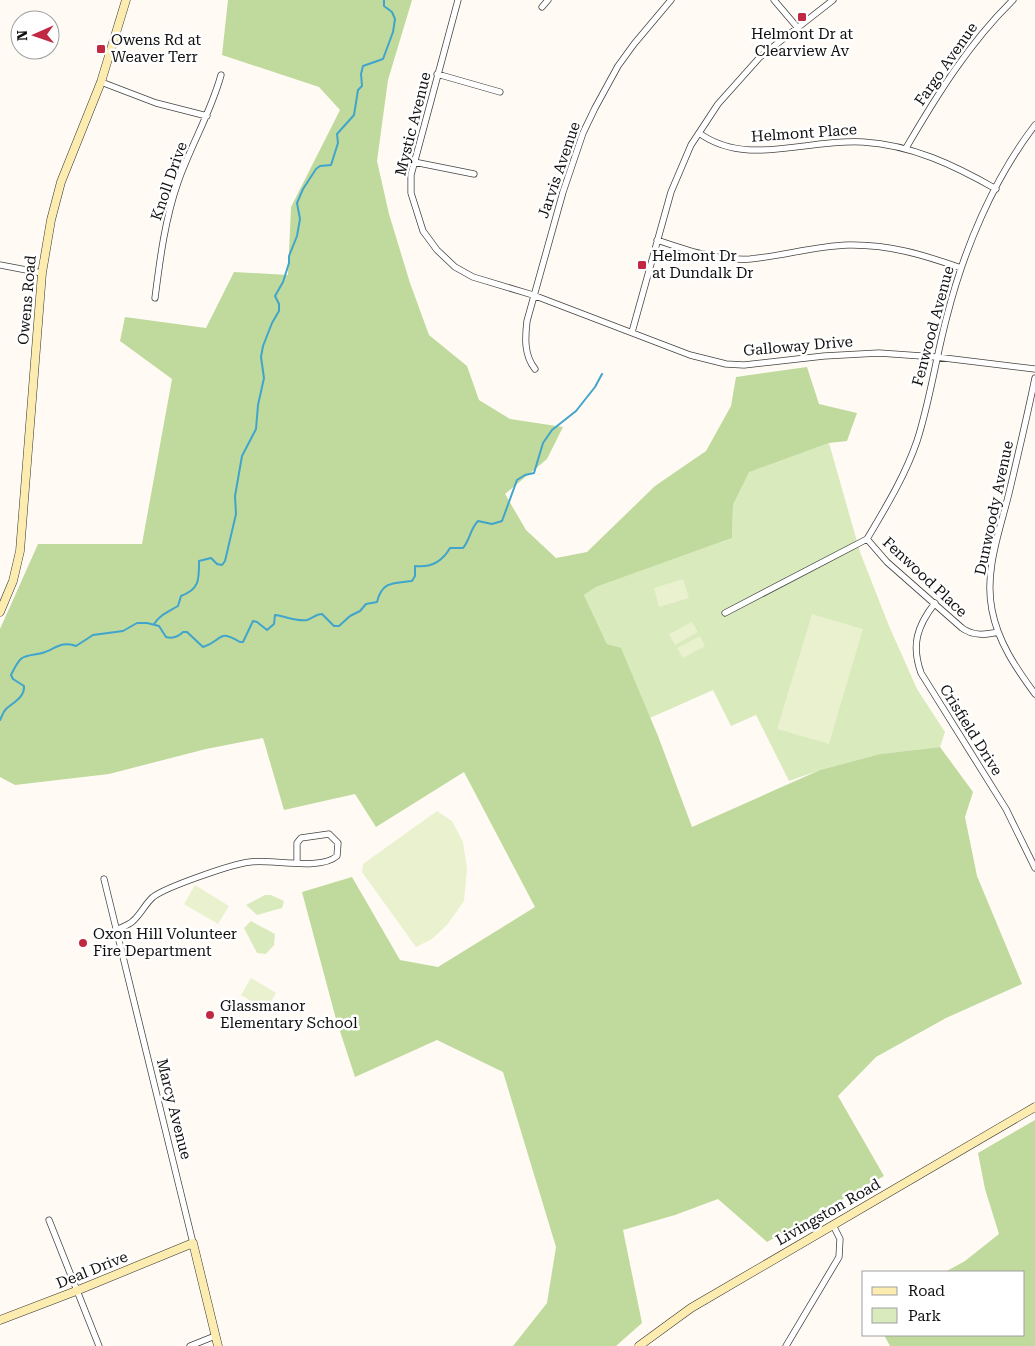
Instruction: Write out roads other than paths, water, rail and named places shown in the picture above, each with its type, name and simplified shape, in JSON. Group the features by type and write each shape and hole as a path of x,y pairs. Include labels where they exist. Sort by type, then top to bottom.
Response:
{"street":[{"name":"Owens Road","path":"0,612 13,581 22,534 42,273 51,220 62,182 100,82 126,0"},
{"name":"Mystic Avenue","path":"437,250 423,231 411,193 411,175 458,0"},
{"path":"542,7 548,0"},
{"name":"Jarvis Avenue","path":"535,369 527,353 525,335 527,321 563,192 583,132 618,66 671,0"},
{"path":"774,0 797,27"},
{"path":"632,332 656,240 671,192 691,145 718,104 760,57 833,0"},
{"name":"Fargo Avenue","path":"906,148 950,76 975,42 1013,0"},
{"path":"437,74 500,92"},
{"name":"Knoll Drive","path":"155,298 160,258 170,210 179,181 215,96 221,75"},
{"path":"100,82 156,103 207,116"},
{"name":"Fenwood Avenue","path":"867,539 891,499 912,452 921,426 936,358 960,268 980,220 1011,161 1035,124"},
{"name":"Helmont Place","path":"699,133 710,141 724,146 754,151 861,141 906,148 948,163 996,190"},
{"path":"414,162 474,174"},
{"path":"656,240 704,255 748,259 833,246 876,246 914,252 960,268"},
{"name":"Galloway Drive","path":"437,250 455,267 473,277 534,294 690,355 726,364 760,364 861,353 936,358 1035,369"},
{"path":"0,265 42,273"},
{"name":"Dunwoody Avenue","path":"1035,378 996,542 990,579 991,603 998,632 1016,667 1035,693"},
{"path":"724,613 867,539"},
{"name":"Fenwood Place","path":"867,539 887,562 968,632 984,635 998,632"},
{"name":"Crisfield Drive","path":"935,603 925,615 919,629 916,644 918,666 929,688 1006,809 1035,868"},
{"path":"116,930 132,923 150,900 159,894 208,874 252,862 297,862 306,864 331,860 337,856 338,842 329,834 301,838 297,844 297,862"},
{"name":"Marcy Avenue","path":"104,879 218,1346"},
{"name":"Livingston Road","path":"638,1346 691,1308 1035,1107"},
{"path":"49,1220 99,1346"},
{"path":"786,1346 839,1257 840,1239 833,1225"},
{"name":"Deal Drive","path":"0,1320 193,1243"},
{"path":"190,1346 215,1336"}],"waterway":[{"path":"154,624 162,615 178,606 181,596 195,587 198,578 199,561 211,558 217,564 222,565 225,561 236,514 235,496 242,456 256,429 258,405 264,378 261,357 263,346 279,311 279,304 275,296 283,282 289,263 289,256 297,236 300,219 297,203 303,189 316,169 320,166 331,165 338,143 337,134 354,115 358,90 362,86 361,74 363,66 383,59 393,32 395,19 392,12 384,6 384,0"},
{"path":"0,720 5,710 23,693 24,686 13,679 11,675 22,658 62,645 71,644 76,646 93,635 123,631 137,623 147,623 159,626 166,637 171,638 187,632 203,647 223,636 243,642 253,621 267,630 274,624 275,615 295,620 307,620 322,614 334,626 339,626 350,616 360,611 366,604 377,602 382,590 390,584 412,581 415,576 415,566 431,565 440,560 450,548 463,548 478,521 492,524 502,521 517,480 525,475 534,473 543,443 552,430 576,411 595,387 602,374"}],"place":[{"name":"Helmont Dr at Clearview Av","path":"802,17"},
{"name":"Owens Rd at Weaver Terr","path":"101,49"},
{"name":"Helmont Dr at Dundalk Dr","path":"642,265"},
{"name":"Oxon Hill Volunteer Fire Department","path":"83,943"},
{"name":"Glassmanor Elementary School","path":"210,1015"}]}
